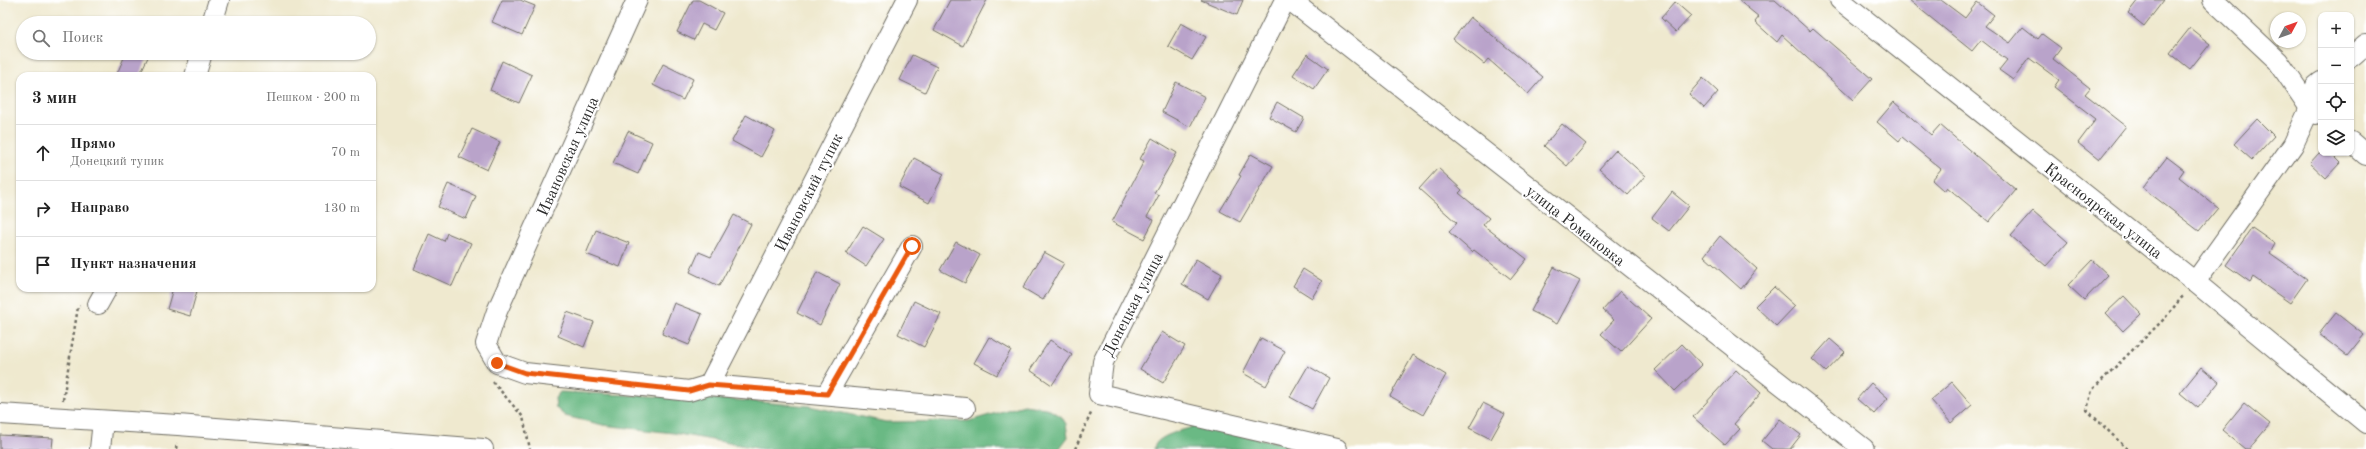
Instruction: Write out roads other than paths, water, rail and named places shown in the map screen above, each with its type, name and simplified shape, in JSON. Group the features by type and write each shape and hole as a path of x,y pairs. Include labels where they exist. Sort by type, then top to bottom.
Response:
{"street":[{"path":"214,16 220,0"},
{"name":"Ивановская улица","path":"637,0 497,311 486,344 497,363 525,373 689,391 709,385"},
{"name":"Ивановский тупик","path":"709,385 907,0"},
{"name":"Донецкая улица","path":"1285,0 1104,362 1099,394 1337,449"},
{"name":"улица Романовка","path":"1290,0 1864,449"},
{"name":"Красноярская улица","path":"1840,0 2195,282 2366,423"},
{"path":"2213,0 2278,62 2315,113"},
{"path":"2354,54 2366,44"},
{"path":"196,72 200,60"},
{"path":"2195,282 2315,113 2316,86 2318,84"},
{"path":"2354,145 2366,155"},
{"path":"827,394 912,246"},
{"path":"709,385 827,394 965,408"},
{"path":"0,414 178,425 418,446 483,449"},
{"path":"100,449 103,421"}]}
